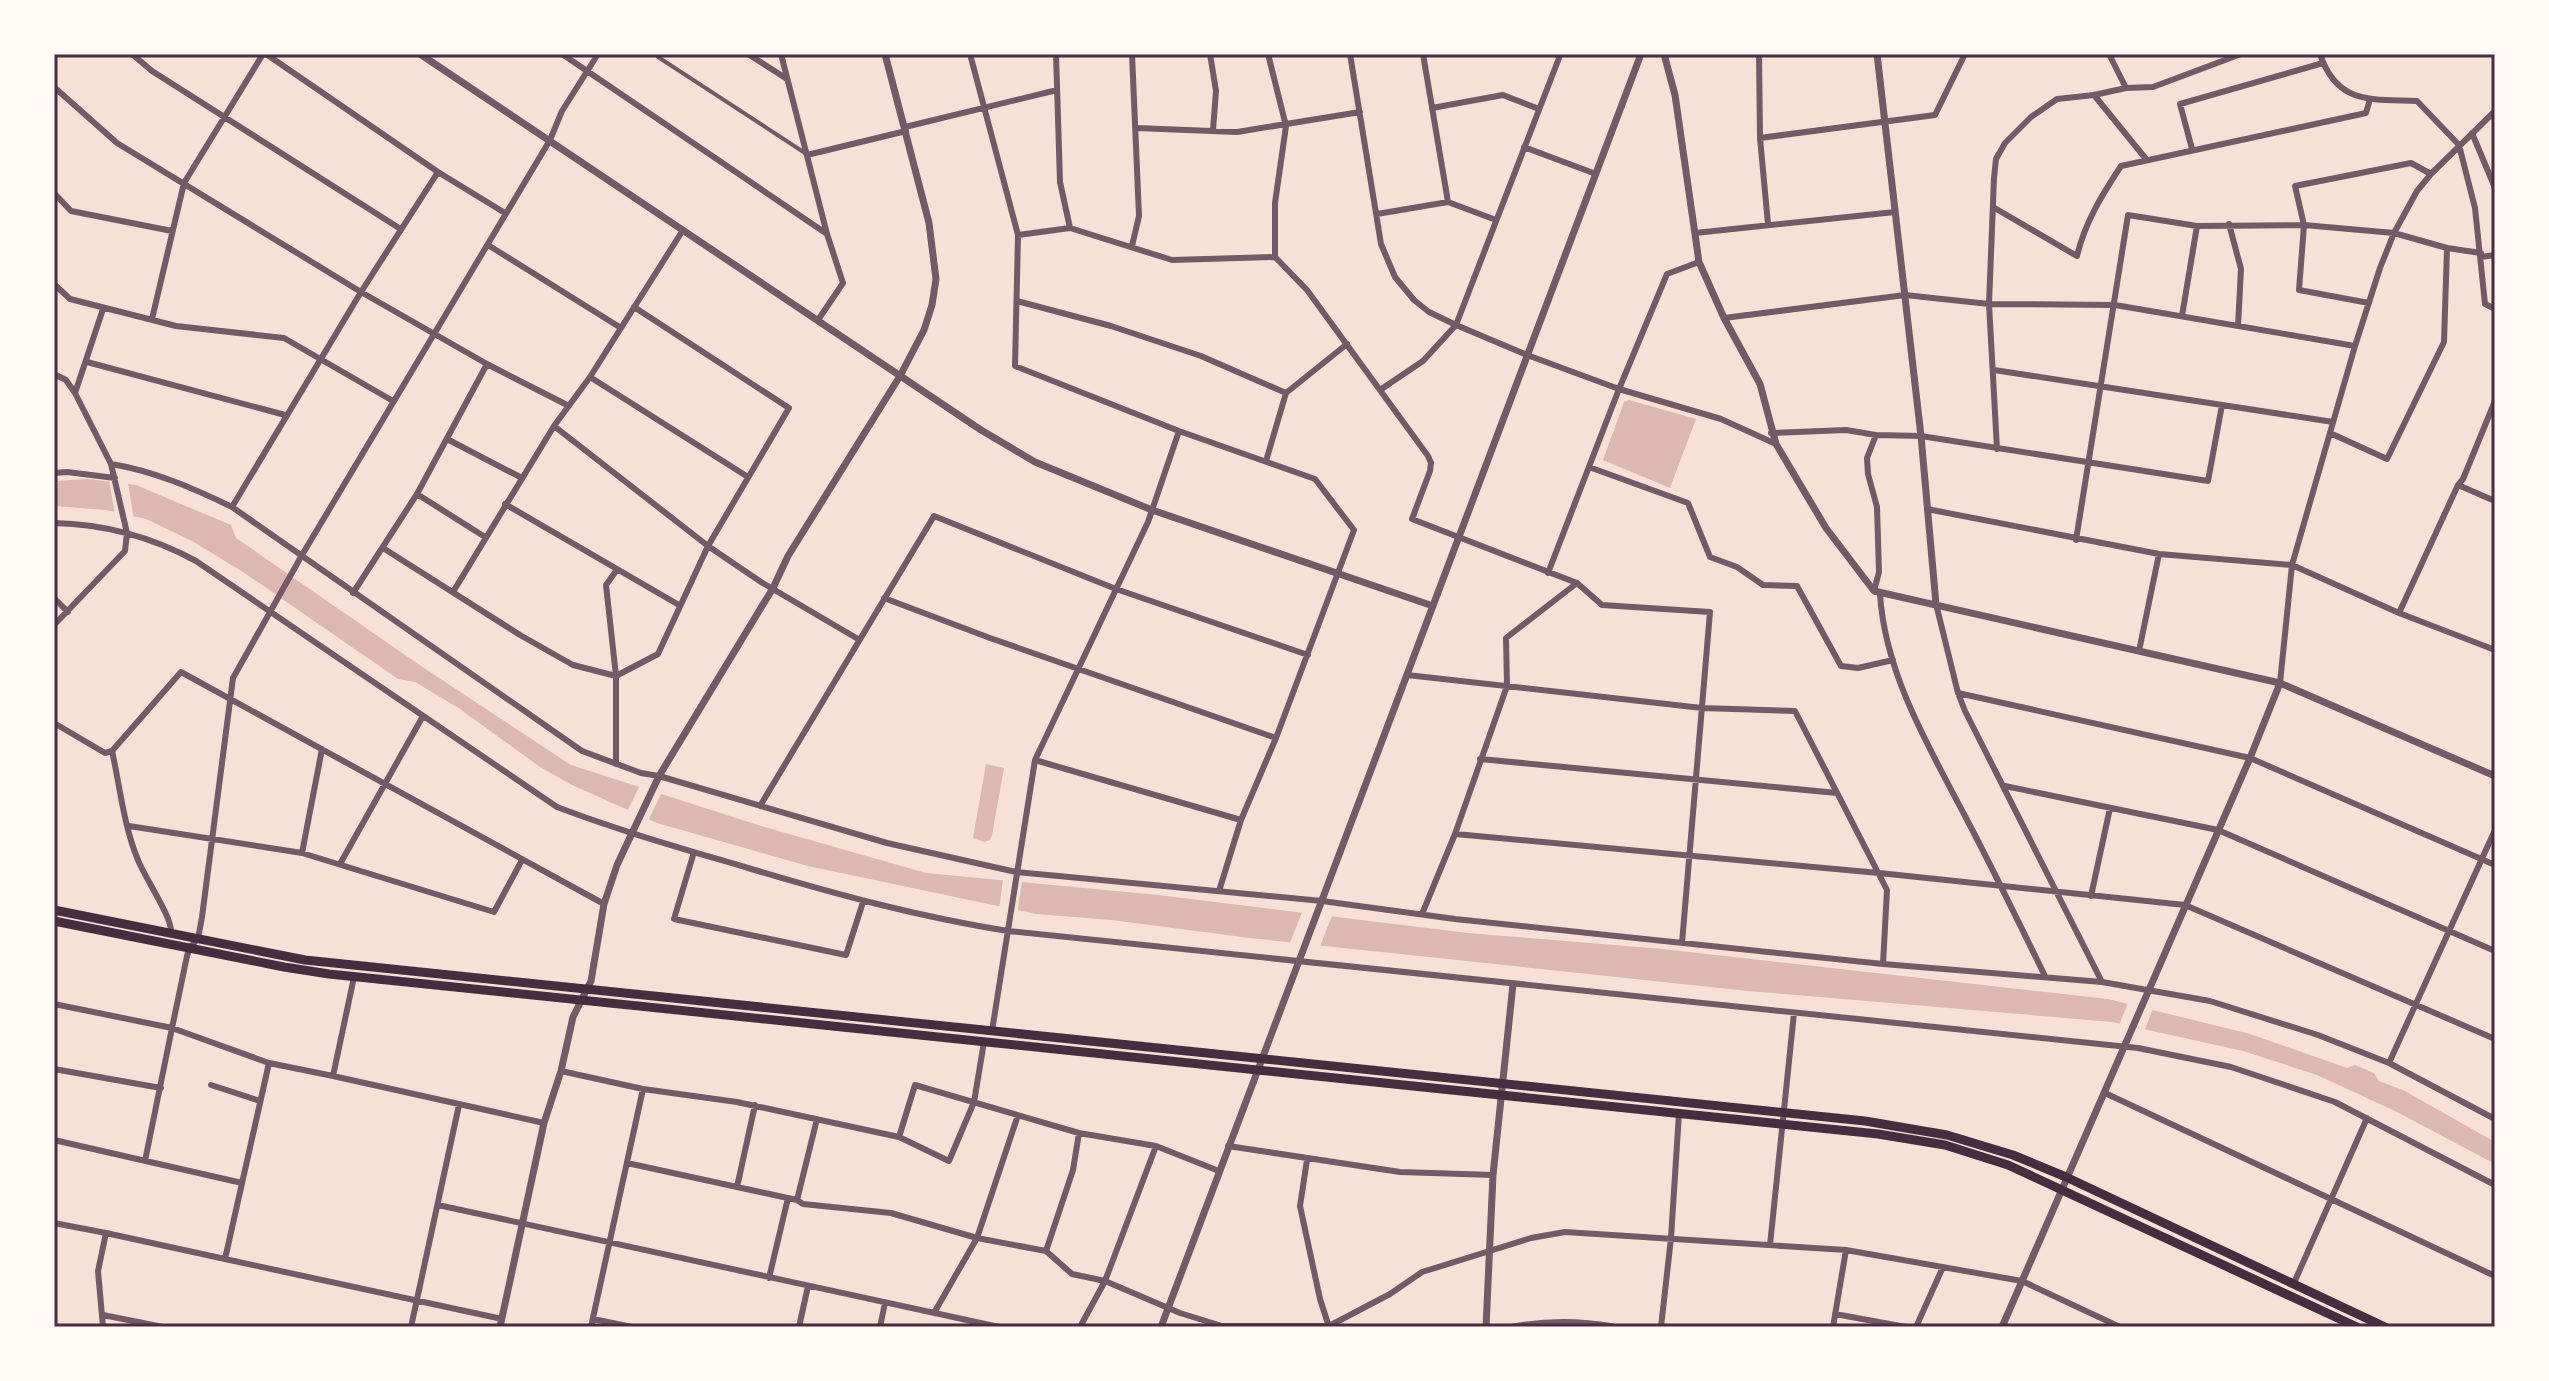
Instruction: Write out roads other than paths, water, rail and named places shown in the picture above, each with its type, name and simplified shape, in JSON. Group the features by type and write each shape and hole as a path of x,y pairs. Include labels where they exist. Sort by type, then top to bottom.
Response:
{"main road":[{"path":"54,910 171,932 194,943 284,967 354,977 584,994 1261,1059 1679,1113 1878,1134 1945,1145 1977,1153 2061,1188 2357,1327"},
{"path":"54,921 305,960 984,1041 1256,1070 1865,1121 1947,1135 2013,1155 2066,1177 2385,1327"}],"street":[{"path":"132,54 152,71 399,228"},
{"path":"152,319 184,183 264,54 438,172 505,213"},
{"path":"420,54 981,430 1035,462 1152,510 1433,606"},
{"path":"562,54 827,234"},
{"path":"145,1161 172,1028 194,943 230,698 237,669 598,54"},
{"path":"748,54 787,79"},
{"path":"781,54 827,234 843,283 818,320"},
{"path":"54,1223 417,1301 501,1323 544,1123 561,1071 573,1017 591,981 604,904 631,833 659,776 773,588 788,556 900,376 924,330 936,279 929,223 885,54"},
{"path":"970,54 1018,235 1015,366 1179,431 1315,479 1354,530 1276,738 1241,820 1219,891"},
{"path":"1056,54 1060,182 1070,228"},
{"path":"1132,54 1139,216 1132,246"},
{"path":"1210,54 1216,91 1213,130"},
{"path":"1268,54 1286,126 1275,203 1275,257 1307,290 1431,463 1412,519 1577,583 1602,605 1710,612 1682,943"},
{"path":"1350,54 1381,244 1395,277 1414,300 1429,312 1527,355 1619,389 1721,419 1776,444"},
{"path":"1423,54 1448,202"},
{"path":"1380,390 1423,361 1456,325 1559,58 1557,54"},
{"path":"1161,1327 1641,54"},
{"path":"1664,54 1675,95 1699,262 1724,318 1760,384 1776,444 1826,528 1877,592 2280,683 2495,776"},
{"path":"1759,54 1760,138 1768,224"},
{"path":"1877,54 1921,436 1936,604 1958,693 2102,982"},
{"path":"1760,138 1935,115 1965,54"},
{"path":"2109,54 2126,88"},
{"path":"1997,449 1989,304 1996,159 2005,143 2031,117 2057,99 2153,87 2241,54"},
{"path":"2320,54 2331,80 2344,91 2370,99 2417,101 2459,145 2475,208 2485,304 2495,309"},
{"path":"658,57 807,155 1057,90"},
{"path":"2192,149 2180,104 2323,63"},
{"path":"54,87 117,143 361,292 487,364 569,406"},
{"path":"1432,108 1503,95 1539,109"},
{"path":"2094,95 2146,159"},
{"path":"1993,207 2077,256 2081,237 2096,205 2121,166 2366,113 2370,99"},
{"path":"2002,1327 2280,683 2292,565 2355,346 2394,233 2417,191 2431,174 2495,111"},
{"path":"1136,128 1237,132 1360,112"},
{"path":"2472,133 2495,188"},
{"path":"1524,147 1596,174"},
{"path":"2369,303 2299,290 2304,225 2295,186 2411,163 2431,174"},
{"path":"232,507 399,228 438,172"},
{"path":"54,193 71,211 172,231"},
{"path":"1377,214 1448,202 1496,220"},
{"path":"1695,233 1895,212"},
{"path":"2076,540 2128,215 2197,226 2304,225 2394,233 2447,248 2495,255"},
{"path":"2229,224 2241,269 2238,326"},
{"path":"2182,316 2197,226"},
{"path":"1018,235 1070,228 1172,260 1275,257"},
{"path":"453,592 554,426 590,377 683,230"},
{"path":"488,245 621,328"},
{"path":"2330,433 2387,459 2444,342 2447,248"},
{"path":"1548,573 1667,274 1699,262"},
{"path":"54,284 70,299 103,309 176,326 284,338 393,401"},
{"path":"1724,318 1905,295 1989,304 2115,305 2355,346"},
{"path":"1017,301 1111,326 1201,356 1286,393"},
{"path":"383,548 573,665 616,676 658,654 708,546 789,408 634,307"},
{"path":"75,393 103,309"},
{"path":"1266,461 1286,393 1347,344"},
{"path":"87,362 285,415"},
{"path":"353,593 417,494 487,364"},
{"path":"1994,370 2333,422"},
{"path":"54,374 66,380 75,393 111,464 127,533 125,551 54,625"},
{"path":"590,377 748,477"},
{"path":"2399,613 2493,414 2495,401"},
{"path":"1771,433 1846,430 1876,435 1921,436 2208,481 2222,405"},
{"path":"554,426 708,546 858,639"},
{"path":"992,1031 1035,760 1152,510 1179,431"},
{"path":"1876,435 1867,458 1868,474 1877,507 1877,592 1893,660 1918,725 2045,976"},
{"path":"447,439 522,478"},
{"path":"111,464 136,468 177,482 232,507 300,559 582,751 616,764 887,843 1016,872 1322,901 1883,964 2045,976 2149,988 2210,1001 2318,1035 2389,1063 2495,1119"},
{"path":"1589,467 1688,503 1710,557 1737,567 1763,585 1797,586 1841,666 1858,668 1893,660"},
{"path":"54,473 67,472 116,480"},
{"path":"2458,485 2495,501"},
{"path":"417,494 485,537"},
{"path":"505,504 679,605"},
{"path":"1927,509 2159,554 2292,565 2399,613 2495,650"},
{"path":"760,806 934,516 1116,589 1308,655"},
{"path":"54,523 142,536 183,554 272,610 557,807 631,833 863,902 932,919 1008,931 2138,1048 2265,1077 2335,1102 2495,1185"},
{"path":"2139,651 2159,554"},
{"path":"616,571 606,585 616,676 616,764"},
{"path":"1422,914 1455,834 1507,686 1506,638 1577,583"},
{"path":"54,598 68,612"},
{"path":"884,598 1276,738"},
{"path":"54,723 105,753 112,751 181,672 604,904"},
{"path":"1407,675 1702,708 1795,711 1887,890 1883,964"},
{"path":"1958,693 2250,758 2495,865"},
{"path":"340,864 423,716"},
{"path":"302,853 322,749"},
{"path":"112,751 129,837 137,859 171,923 171,932"},
{"path":"1480,759 1837,793"},
{"path":"1035,760 1241,820"},
{"path":"2005,786 2218,830 2495,951"},
{"path":"2091,896 2110,808"},
{"path":"129,826 302,853 494,912 522,860"},
{"path":"2389,1063 2495,830"},
{"path":"1455,834 2185,905 2495,1039"},
{"path":"694,852 674,919 846,955 863,902"},
{"path":"333,1076 354,977"},
{"path":"1486,1327 1493,1175 1513,984"},
{"path":"54,1004 172,1028 269,1063 544,1123"},
{"path":"1770,1245 1794,1013"},
{"path":"561,1071 643,1089 755,1105 899,1137 949,1161 974,1102 984,1041"},
{"path":"225,1259 269,1063"},
{"path":"54,1069 161,1088"},
{"path":"211,1085 260,1101"},
{"path":"899,1137 915,1085 1079,1133 1156,1146 1219,1171"},
{"path":"632,1327 592,1323 643,1089"},
{"path":"2105,1093 2495,1276"},
{"path":"411,1327 459,1105"},
{"path":"737,1187 755,1105"},
{"path":"1661,1327 1671,1238 1679,1113"},
{"path":"934,1313 977,1238 1018,1115"},
{"path":"2294,1283 2367,1118"},
{"path":"797,1200 817,1119"},
{"path":"1046,1251 1073,1170 1079,1133"},
{"path":"54,1140 242,1183"},
{"path":"1080,1327 1105,1281 1156,1146"},
{"path":"1228,1146 1400,1172 1493,1175"},
{"path":"1307,1160 1300,1206 1329,1327"},
{"path":"627,1163 797,1200 803,1204 891,1213 977,1238 1046,1251 1072,1274 1105,1281 1168,1308 1222,1326 1329,1327 1390,1294 1422,1272 1531,1238 1565,1232 1846,1250 2022,1281 2120,1327"},
{"path":"769,1278 788,1198"},
{"path":"438,1205 999,1327"},
{"path":"103,1327 98,1271 106,1233"},
{"path":"1833,1327 1846,1250"},
{"path":"1916,1327 1943,1267"},
{"path":"799,1327 808,1286"},
{"path":"880,1327 885,1303"},
{"path":"1835,1314 1906,1327"},
{"path":"103,1315 163,1327"},
{"path":"1513,1327 1544,1322 1574,1322 1613,1327"}]}
